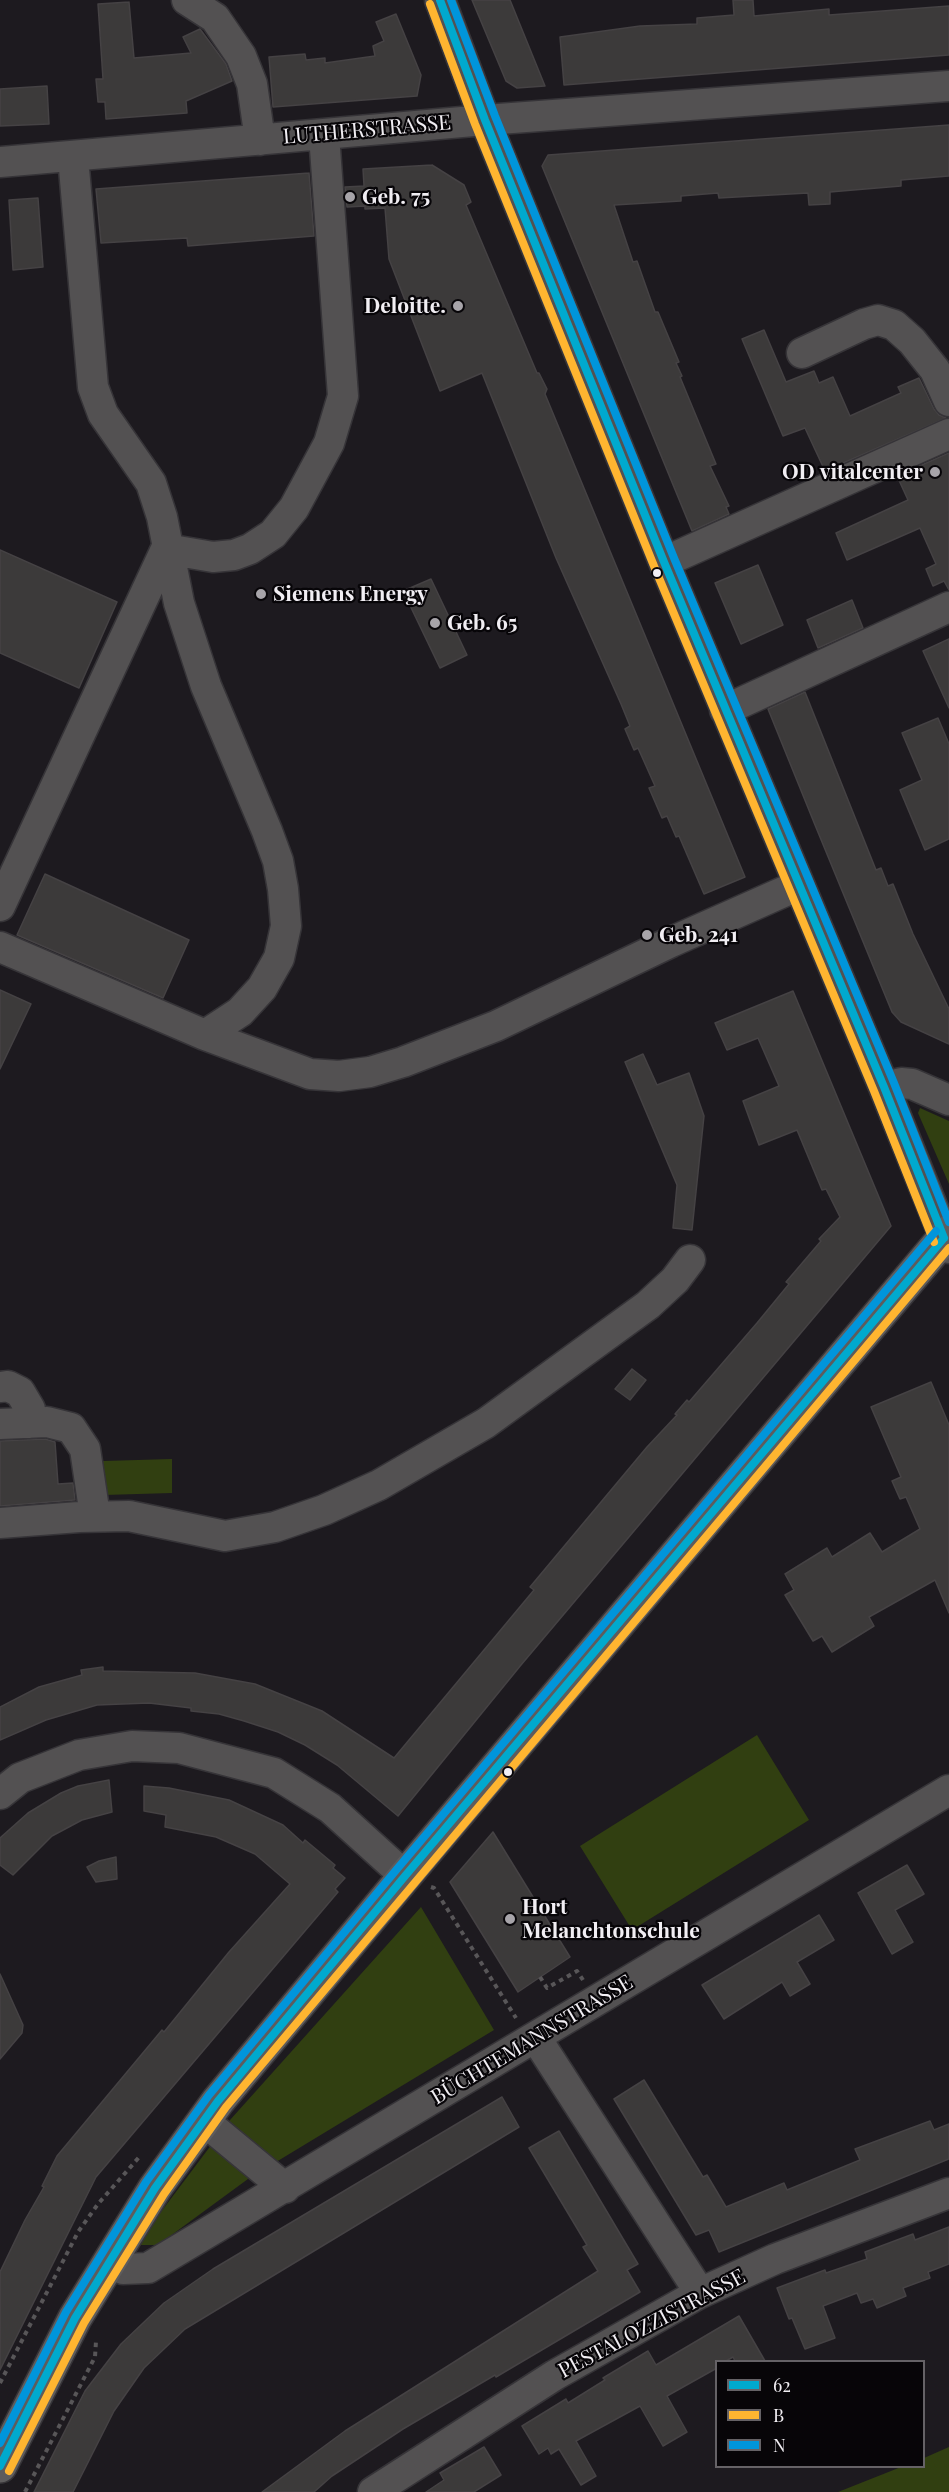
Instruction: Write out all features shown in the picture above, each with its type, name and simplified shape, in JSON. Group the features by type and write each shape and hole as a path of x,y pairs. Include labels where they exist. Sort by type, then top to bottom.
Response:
{"main road":[{"path":"2,2458 75,2318 155,2188 226,2092 405,1876 948,1240"}],"street":[{"path":"187,0 215,18 241,56 252,84 260,140"},
{"path":"440,0 485,120 664,562 948,1240"},
{"name":"LUTHERSTRASSE","path":"0,162 485,120 949,86"},
{"path":"166,549 213,557 234,555 250,549 273,534 294,508 329,443 343,396 324,135"},
{"path":"73,157 93,387 103,414 151,483 162,517 166,549 179,603 206,686 278,861 283,889 286,926 279,958 262,988 240,1012 205,1035"},
{"path":"802,353 864,324 878,320 894,325 912,340 934,370 949,401"},
{"path":"664,562 949,434"},
{"path":"0,906 166,549"},
{"path":"725,710 949,607"},
{"path":"0,947 205,1035 310,1074 339,1076 370,1072 403,1062 496,1026 671,942 799,885"},
{"path":"884,1087 901,1083 912,1084 949,1100"},
{"path":"0,1523 95,1516 129,1516 225,1536 275,1527 324,1510 379,1485 486,1423 648,1305 675,1280 690,1260"},
{"path":"0,1387 8,1386 20,1392 30,1409 30,1423"},
{"path":"0,1424 47,1422 71,1428 86,1449 95,1516"},
{"path":"0,1794 20,1778 79,1755 132,1746 179,1748 274,1773 330,1808 405,1876"},
{"name":"BÜCHTEMANNSTRASSE","path":"109,2263 123,2269 148,2268 949,1790"},
{"path":"536,2038 700,2293"},
{"path":"204,2121 285,2188"},
{"name":"PESTALOZZISTRASSE","path":"373,2492 555,2375 700,2293 775,2259 949,2193"}],"path":[{"path":"405,1876 434,1888 518,2021 536,2038"}],"green space":[{"path":"920,1108 949,1121 949,1184 918,1113"},
{"path":"172,1459 172,1493 104,1495 103,1461"},
{"path":"757,1735 809,1820 632,1930 580,1846"},
{"path":"421,1907 494,2030 248,2179 158,2245 136,2245 230,2120"},
{"path":"949,2447 949,2492 838,2492 898,2468 925,2468 925,2458"}],"building":[{"path":"472,0 510,0 545,86 517,88 506,81"},
{"path":"733,0 753,0 754,16 829,9 829,15 949,6 949,55 564,85 560,37 640,26 697,24 697,18 734,15"},
{"path":"129,2 134,58 191,53 183,37 200,29 226,64 232,81 186,101 187,113 106,119 105,102 98,102 96,79 103,79 98,4"},
{"path":"396,14 421,75 417,96 273,107 269,57 305,54 306,60 325,58 325,63 375,56 373,46 384,41 376,22"},
{"path":"47,86 49,124 0,126 0,89"},
{"path":"949,125 949,176 901,180 901,186 830,192 830,204 809,205 808,193 719,198 718,193 681,196 681,201 614,205 633,262 637,261 655,312 658,312 679,362 676,363 682,376 680,377 716,464 710,466 729,506 726,507 729,514 692,531 542,166 548,155"},
{"path":"432,165 464,185 471,202 466,205 537,373 547,389 545,394 745,877 704,894 679,836 676,837 667,816 662,818 649,788 655,786 638,748 634,750 625,729 630,726 556,558 482,373 440,391 389,259 385,208 347,207 345,187 364,186 363,169"},
{"path":"309,173 314,236 188,246 187,238 101,243 96,189"},
{"path":"38,198 43,267 13,270 9,200"},
{"path":"764,330 786,382 814,371 819,383 833,377 850,416 901,393 898,387 919,378 934,409 946,418 825,471 805,428 783,436 742,339"},
{"path":"949,453 949,590 944,581 933,586 926,569 936,564 920,528 847,560 836,533 908,500 897,476"},
{"path":"0,550 117,602 79,688 0,653"},
{"path":"758,565 783,625 741,644 715,583"},
{"name":"Geb. 65","path":"431,579 467,655 440,668 403,591"},
{"path":"852,600 863,628 818,648 807,620"},
{"path":"949,639 949,708 923,651"},
{"path":"805,692 876,870 881,868 888,886 893,884 913,934 949,1009 949,1044 901,1022 892,1012 815,825 768,709"},
{"path":"938,718 949,744 949,839 925,850 900,790 922,780 902,733"},
{"path":"45,874 189,940 163,998 17,935"},
{"path":"0,990 31,1004 0,1069"},
{"path":"793,991 891,1226 521,1665 398,1816 337,1765 305,1745 278,1732 219,1714 191,1711 191,1708 149,1703 97,1705 46,1720 0,1740 0,1707 39,1687 82,1675 81,1670 103,1667 103,1671 195,1673 255,1684 322,1711 394,1758 534,1590 530,1587 647,1447 677,1415 675,1414 687,1400 689,1402 757,1323 789,1284 786,1282 821,1241 819,1239 840,1217 826,1189 822,1190 797,1130 759,1145 743,1101 779,1086 758,1038 727,1050 715,1023"},
{"path":"643,1054 657,1085 689,1073 704,1116 692,1230 673,1228 677,1185 625,1062"},
{"path":"632,1369 646,1380 630,1400 615,1389"},
{"path":"931,1382 949,1425 949,1613 935,1580 869,1617 874,1626 832,1652 822,1636 813,1641 785,1595 794,1590 785,1574 827,1548 832,1557 870,1533 882,1552 920,1529 906,1497 900,1499 892,1481 901,1477 871,1407"},
{"path":"45,1439 55,1442 58,1484 73,1483 75,1500 0,1506 0,1441"},
{"path":"109,1780 112,1812 82,1820 52,1836 13,1875 0,1865 0,1838 28,1813 61,1793 78,1786"},
{"path":"144,1786 169,1788 229,1800 283,1825 303,1843 305,1840 335,1865 333,1868 345,1878 335,1889 338,1892 96,2177 0,2370 0,2272 44,2187 42,2186 57,2156 162,2030 164,2032 229,1952 290,1884 255,1854 216,1837 165,1827 166,1815 144,1811"},
{"name":"Hort Melanchtonschule","path":"493,1832 570,1957 518,1992 450,1882"},
{"path":"116,1857 117,1879 96,1882 87,1867"},
{"path":"907,1865 924,1894 895,1910 913,1942 892,1954 858,1893"},
{"path":"819,1915 834,1940 797,1962 810,1984 790,1996 782,1982 724,2019 702,1985"},
{"path":"0,1974 23,2025 22,2033 0,2059"},
{"path":"644,2080 703,2177 707,2175 726,2207 784,2183 787,2190 860,2160 855,2149 930,2121 934,2130 949,2124 949,2159 719,2252 709,2230 696,2235 614,2099"},
{"path":"502,2097 519,2127 185,2329 144,2368 114,2411 73,2492 34,2492 85,2391 121,2344 164,2303 213,2269"},
{"path":"559,2131 638,2264 627,2270 640,2292 403,2429 332,2476 314,2492 262,2492 345,2431 598,2271 583,2247 587,2245 529,2148"},
{"path":"949,2227 949,2264 928,2272 930,2278 903,2288 906,2296 877,2308 873,2299 861,2303 857,2293 823,2306 835,2338 805,2349 792,2318 789,2319 777,2288 825,2270 826,2273 867,2259 865,2252 913,2234 915,2240"},
{"path":"739,2316 764,2360 734,2360 733,2357 728,2360 715,2360 715,2369 667,2396 687,2432 663,2446 640,2406 576,2441 596,2476 581,2485 559,2449 551,2454 548,2448 539,2454 522,2426 566,2399 568,2403 605,2380 603,2378 648,2351 656,2365"},
{"path":"484,2447 501,2475 474,2492 426,2492 444,2480 440,2473"}],"transit line":[{"name":"62","path":"440,0 485,120 664,562 884,1087 944,1238"},
{"name":"N","path":"451,0 495,116 674,558 894,1083 949,1222"},
{"name":"B","path":"430,4 475,124 654,566 874,1091 934,1242"},
{"name":"N","path":"0,2443 66,2312 146,2182 209,2095 936,1231"},
{"name":"62","path":"0,2466 75,2318 155,2188 218,2101 944,1238"},
{"name":"B","path":"9,2471 84,2323 164,2194 226,2107 949,1248"}],"place":[{"name":"Geb. 75","path":"350,197"},
{"name":"Deloitte.","path":"458,306"},
{"name":"OD vitalcenter","path":"935,472"},
{"name":"Siemens Energy","path":"261,594"},
{"name":"Geb. 65","path":"435,623"},
{"name":"Geb. 241","path":"647,935"},
{"name":"Hort Melanchtonschule","path":"510,1919"}]}
